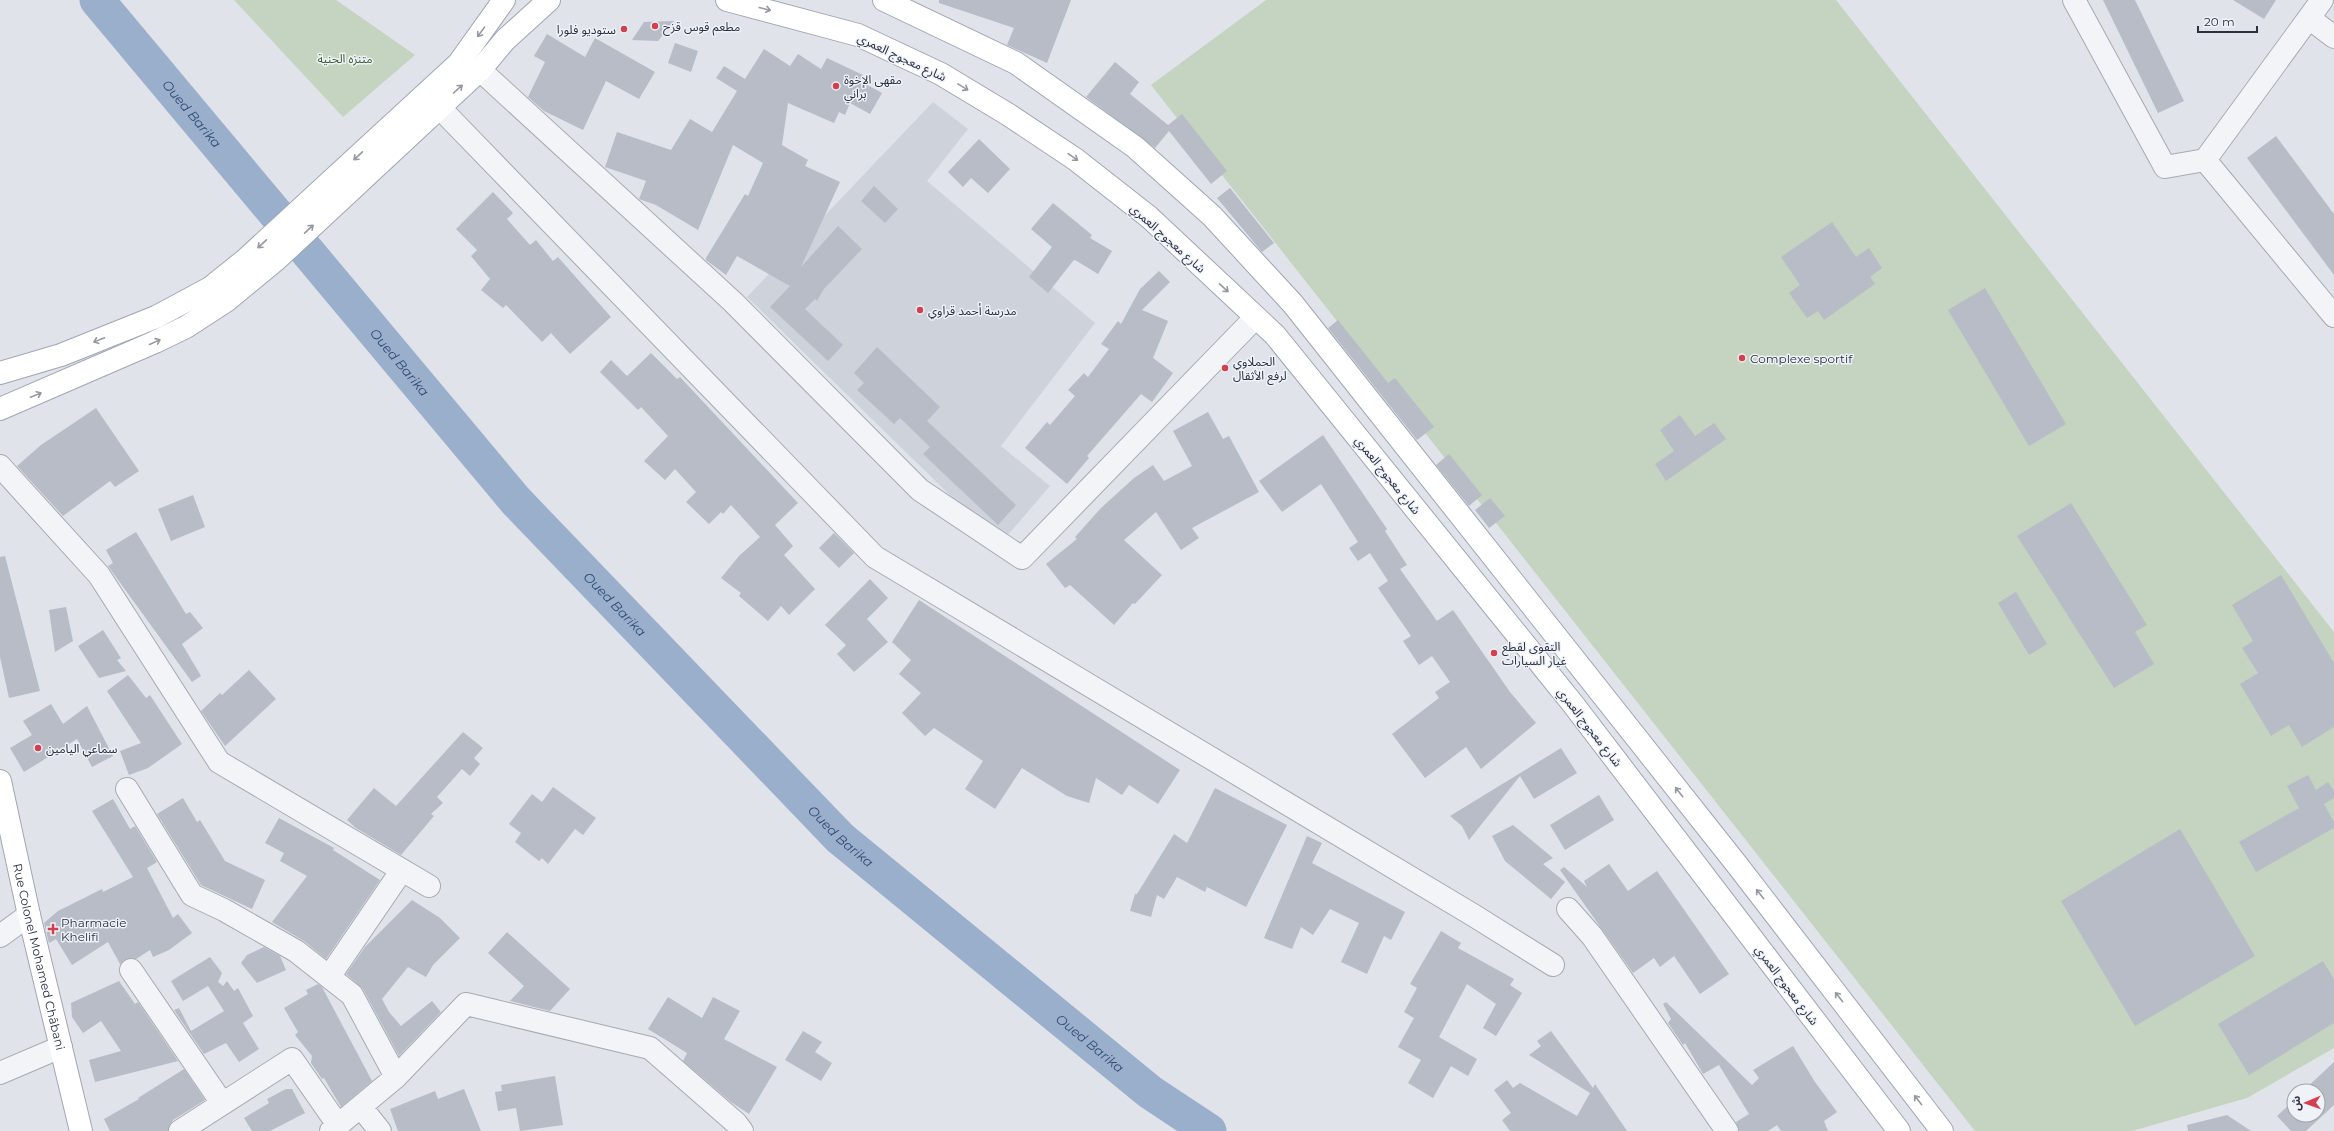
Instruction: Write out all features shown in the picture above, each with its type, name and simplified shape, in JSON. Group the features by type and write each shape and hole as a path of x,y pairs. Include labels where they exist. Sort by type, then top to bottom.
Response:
{"main road":[{"path":"0,373 61,355 218,294 277,259 393,137 459,63 504,0"},
{"path":"393,137 439,107 480,70 505,40 549,0"},
{"name":"شارع معجوج العمري","path":"727,0 858,35 940,74 1075,159 1149,217 1255,318 1275,335 1573,704 1899,1131"},
{"path":"884,0 1016,63 1135,147 1212,216 1298,311 1738,866 1942,1131"},
{"path":"0,409 155,342 186,327 218,294"},
{"name":"Rue Colonel Mohamed Châbani","path":"0,781 5,830 29,915 81,1131"}],"street":[{"path":"2074,0 2165,167 2205,160 2322,0"},
{"path":"2309,18 2334,38"},
{"path":"480,70 733,302 920,490 1022,558 1255,318"},
{"path":"439,107 875,557 1459,906 1554,965"},
{"path":"2205,160 2334,316"},
{"path":"0,466 99,575 219,762 429,886"},
{"path":"127,790 192,895 224,910 296,951 352,994 396,1077"},
{"path":"329,977 402,870"},
{"path":"1568,909 1592,936 1727,1131"},
{"path":"0,936 29,915"},
{"path":"131,970 222,1103"},
{"path":"180,1131 292,1059 334,1128 396,1077 466,1004 650,1048 736,1123 742,1131"},
{"path":"0,1073 61,1047"},
{"path":"361,1107 380,1131"}],"shaded area":[{"name":"مدرسة أحمد قراوي","path":"933,102 968,129 927,181 1095,323 1001,446 1050,486 1000,544 747,297"}],"green space":[{"name":"متنزه الحنية","path":"234,0 336,0 415,55 343,117"},
{"name":"Complexe sportif","path":"1266,0 1836,0 2334,632 2334,1048 2247,1098 2132,1131 1975,1131 1151,85"}],"building":[{"path":"939,0 1071,0 1047,63 1007,45 1014,28 939,3"},
{"path":"2103,0 2135,0 2184,101 2158,113"},
{"path":"2233,0 2276,0 2264,19"},
{"name":"مطعم قوس قزح","path":"674,21 658,41 632,40 644,22"},
{"path":"547,34 585,57 595,38 655,72 639,99 606,81 583,130 544,111 528,97 545,62 534,56"},
{"path":"675,43 698,51 691,72 668,63"},
{"path":"764,49 790,66 798,54 821,69 827,58 863,75 860,81 882,93 870,114 850,103 845,115 839,112 834,123 788,103 782,145 808,160 805,166 840,182 801,267 838,226 862,249 823,290 817,301 815,299 805,309 843,345 828,361 770,307 790,286 737,256 726,275 706,260 745,194 748,196 763,163 733,145 698,230 656,205 639,199 646,181 605,167 617,132 671,150 690,119 712,132 737,91 716,78 724,66 745,79"},
{"path":"1115,62 1139,82 1130,94 1168,125 1182,114 1227,171 1211,184 1169,131 1155,148 1086,97"},
{"path":"2276,136 2334,214 2334,275 2247,158"},
{"path":"979,139 1010,169 988,193 971,178 963,187 948,172"},
{"path":"874,186 898,209 885,223 861,201"},
{"path":"1230,188 1274,243 1262,252 1217,198"},
{"path":"493,192 513,213 507,219 530,245 536,240 553,261 558,257 611,317 570,354 551,333 542,342 506,305 503,308 481,290 490,279 471,256 477,250 456,229"},
{"path":"1053,203 1092,235 1090,238 1112,251 1098,274 1075,260 1073,261 1048,293 1029,277 1052,247 1031,229"},
{"path":"1832,222 1856,257 1869,248 1882,268 1870,277 1875,284 1824,320 1818,311 1807,318 1789,293 1800,285 1781,257"},
{"path":"1159,271 1170,282 1142,310 1168,321 1153,358 1173,373 1152,402 1141,394 1087,456 1089,458 1067,484 1025,448 1047,422 1050,425 1075,396 1068,390 1084,373 1088,377 1109,349 1101,344 1118,321 1121,324 1140,289"},
{"path":"1985,288 2066,424 2029,446 1948,310"},
{"path":"1338,320 1388,383 1395,378 1434,427 1417,440 1328,328"},
{"path":"877,347 940,407 927,421 1016,505 998,525 923,454 930,447 900,418 894,424 857,390 864,383 854,373"},
{"path":"651,353 677,379 680,377 798,503 775,525 793,546 784,555 815,589 789,615 781,606 768,621 739,596 741,593 721,578 739,556 760,537 731,505 723,514 721,512 709,524 686,502 696,492 675,469 665,480 644,461 668,436 641,407 638,410 600,372 611,360 627,376"},
{"path":"96,408 139,471 115,487 110,481 63,516 17,466 41,445"},
{"path":"1208,412 1223,439 1229,436 1259,492 1192,528 1199,538 1181,550 1156,512 1124,540 1162,575 1135,604 1133,603 1114,625 1070,585 1065,588 1046,564 1077,539 1075,537 1101,508 1134,478 1153,465 1164,481 1192,466 1173,431"},
{"path":"1680,415 1695,436 1714,423 1726,439 1666,481 1655,464 1674,451 1660,430"},
{"path":"1323,435 1387,529 1385,531 1407,565 1400,569 1437,621 1453,610 1510,692 1536,723 1481,769 1466,747 1425,778 1392,734 1439,698 1435,692 1450,682 1432,656 1419,665 1403,641 1411,636 1378,588 1388,581 1370,553 1358,561 1349,548 1358,542 1321,484 1282,512 1259,481"},
{"path":"1449,454 1482,495 1469,506 1436,465"},
{"path":"193,495 205,527 171,541 158,509"},
{"path":"1490,498 1505,516 1489,528 1475,510"},
{"path":"2071,503 2147,625 2135,632 2154,664 2114,688 2017,536"},
{"path":"136,532 186,614 190,612 203,628 182,644 201,676 192,682 108,566 113,563 106,550"},
{"path":"834,533 854,553 839,568 819,548"},
{"path":"5,556 40,691 9,698 0,657 0,557"},
{"path":"2281,575 2334,663 2334,727 2302,747 2289,725 2271,736 2240,684 2258,673 2242,648 2253,641 2232,605"},
{"path":"870,579 888,598 867,619 888,642 854,672 837,654 846,645 825,625"},
{"path":"2016,592 2047,644 2029,655 1998,603"},
{"path":"919,600 1180,770 1158,804 1129,785 1122,795 1096,778 1089,803 1067,796 1022,768 995,809 965,789 983,761 934,728 925,736 902,713 921,693 899,674 911,660 892,642"},
{"path":"66,607 73,641 55,652 49,610"},
{"path":"103,630 121,658 117,660 126,671 99,678 78,646"},
{"path":"249,670 276,699 225,746 201,711 220,693 222,695"},
{"path":"128,675 146,698 150,695 182,744 148,768 129,775 120,751 141,743 107,691"},
{"path":"51,704 63,724 87,706 113,756 92,767 77,739 24,772 10,748 32,735 23,721"},
{"path":"463,732 483,748 474,758 480,764 470,776 462,769 437,797 443,803 431,814 434,816 401,855 356,828 347,820 374,788 396,806"},
{"path":"1561,748 1577,773 1534,799 1520,776 1469,840 1462,826 1450,816"},
{"path":"2308,775 2316,790 2328,782 2334,791 2334,798 2324,804 2334,822 2334,828 2256,872 2239,842 2299,808 2287,786"},
{"path":"553,787 596,818 583,835 575,829 548,864 542,858 539,861 515,842 521,833 509,824 532,794 542,802"},
{"path":"1215,788 1287,825 1246,907 1207,887 1205,892 1177,877 1164,899 1157,895 1151,917 1130,911 1135,894 1137,894 1174,834 1187,843"},
{"path":"1599,795 1614,820 1565,850 1550,825"},
{"path":"183,798 197,822 200,820 225,861 265,880 252,909 201,885 157,814"},
{"path":"113,799 130,829 135,826 157,862 147,868 173,918 178,914 192,933 169,950 153,957 150,950 136,959 124,960 120,964 108,942 72,965 56,939 49,943 44,923 58,911 102,889 103,892 133,877 92,811"},
{"path":"279,818 334,848 333,850 380,880 326,959 304,941 272,922 307,876 280,861 284,853 265,843"},
{"path":"1513,825 1553,858 1543,864 1565,882 1551,899 1505,861 1492,836"},
{"path":"2180,829 2255,956 2135,1026 2061,901"},
{"path":"1307,836 1322,843 1312,863 1405,912 1391,940 1384,936 1367,974 1341,962 1359,923 1330,909 1313,935 1301,927 1292,949 1264,938"},
{"path":"1609,864 1628,891 1657,871 1729,974 1700,994 1674,956 1660,967 1654,958 1633,973 1560,870 1564,867 1587,887 1584,881"},
{"path":"412,900 440,918 460,938 433,965 426,977 408,967 382,999 389,1012 401,1026 432,1001 441,1012 399,1056 363,989 346,974 365,947"},
{"path":"1441,931 1461,943 1458,948 1514,979 1510,985 1522,993 1496,1036 1483,1028 1496,1004 1467,984 1439,1037 1477,1059 1468,1076 1451,1066 1433,1098 1408,1083 1421,1060 1398,1047 1414,1018 1404,1012 1417,988 1410,984"},
{"path":"507,932 570,989 550,1011 510,1001 524,986 488,953"},
{"path":"264,947 280,956 286,970 257,983 241,963 247,955"},
{"path":"210,957 222,973 218,982 223,986 227,981 234,991 238,988 253,1016 243,1023 259,1049 239,1062 226,1043 204,1054 174,1010 179,1008 191,1031 224,1011 208,986 183,1001 171,981"},
{"path":"2323,961 2334,979 2334,1023 2249,1075 2218,1024"},
{"path":"119,981 135,1004 138,1002 178,1061 95,1082 89,1060 121,1051 101,1021 83,1033 72,1017 71,1003"},
{"path":"318,984 322,987 372,1081 341,1107 324,1078 322,1079 311,1063 312,1056 295,1035 298,1032 284,1008 308,994 306,990"},
{"path":"668,997 702,1018 713,997 740,1011 724,1039 777,1067 749,1114 731,1102 683,1061 687,1053 648,1029"},
{"path":"1666,1002 1752,1085 1759,1078 1753,1070 1793,1046 1815,1082 1837,1112 1824,1121 1828,1131 1781,1131 1777,1125 1768,1131 1739,1131 1736,1122 1749,1114 1719,1065 1703,1074 1685,1043 1683,1045 1668,1023 1671,1019 1663,1004"},
{"path":"803,1031 822,1042 815,1052 832,1063 821,1081 785,1060"},
{"path":"1551,1031 1593,1088 1595,1084 1627,1131 1510,1131 1502,1120 1511,1113 1494,1090 1507,1080 1513,1088 1520,1083 1577,1116 1590,1093 1529,1055 1541,1046 1537,1041"},
{"path":"2334,1062 2334,1105 2326,1112 2326,1083 2312,1083"},
{"path":"184,1069 205,1100 173,1120 168,1131 110,1131 104,1119 139,1099 138,1098"},
{"path":"555,1076 563,1125 520,1131 516,1108 498,1111 495,1092 502,1091 501,1085"},
{"path":"286,1089 292,1089 305,1113 270,1131 252,1131 244,1118 269,1103 267,1099"},
{"path":"464,1089 481,1131 398,1131 390,1109 435,1091 438,1099"},
{"path":"2286,1108 2286,1123 2315,1123 2306,1131 2291,1131 2277,1116"},
{"path":"2227,1115 2251,1131 2188,1131 2187,1125"}],"waterway":[{"name":"Oued Barika","path":"97,0 516,501 840,838 1150,1092 1209,1131"}],"place":[{"name":"مطعم قوس قزح","path":"655,26"},
{"name":"ستوديو فلورا","path":"624,29"},
{"name":"مقهى الإخوة براني","path":"836,86"},
{"name":"مدرسة أحمد قراوي","path":"920,310"},
{"name":"Complexe sportif","path":"1742,358"},
{"name":"الحملاوي لرفع الأثقال","path":"1225,368"},
{"name":"التقوى لقطع غيار السيارات","path":"1494,653"},
{"name":"سماعي اليامين","path":"38,748"},
{"name":"Pharmacie Khelifi","path":"53,929"}]}
